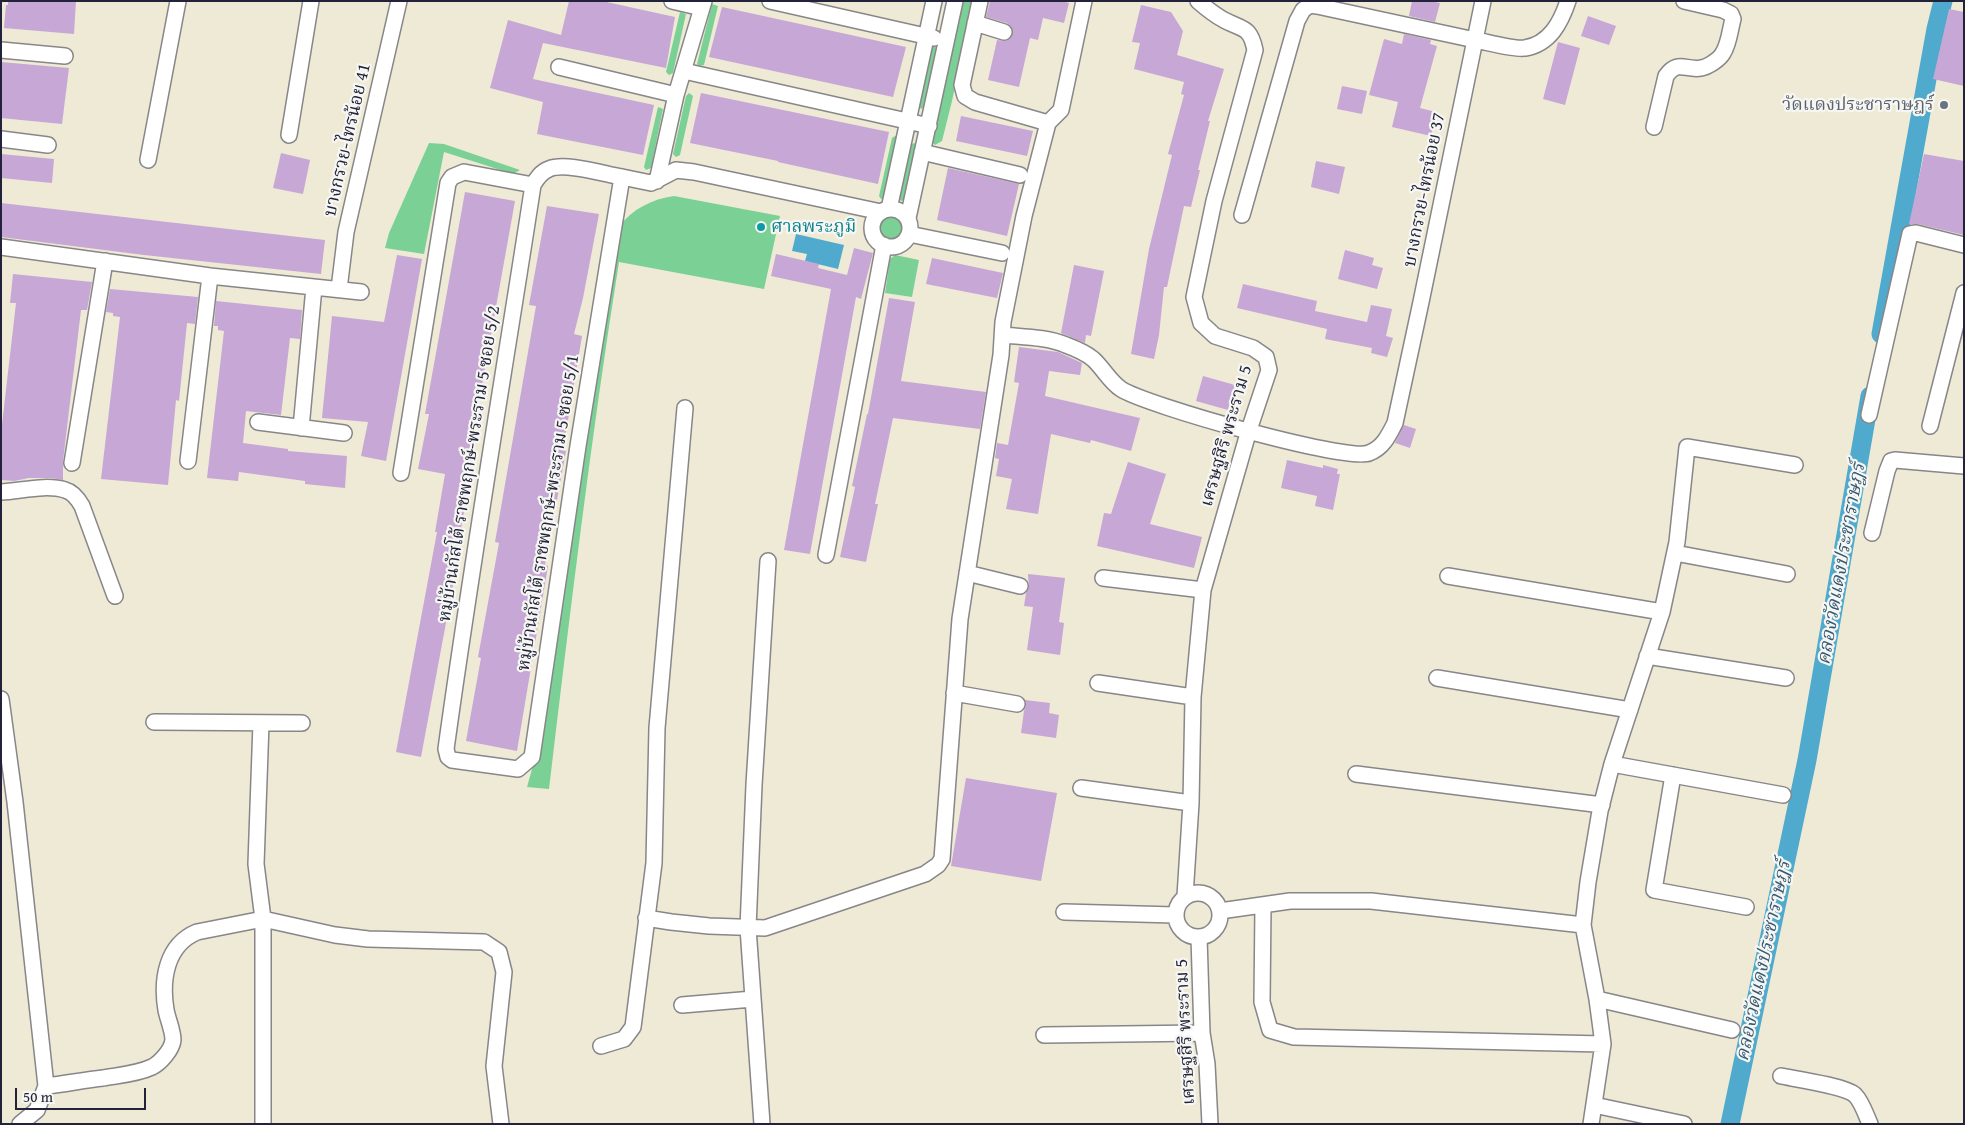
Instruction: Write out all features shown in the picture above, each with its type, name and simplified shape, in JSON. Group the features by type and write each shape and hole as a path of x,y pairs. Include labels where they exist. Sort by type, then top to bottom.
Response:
{"street":[{"path":"148,160 178,1"},
{"path":"289,135 311,1"},
{"name":"บางกรวย-ไทรน้อย 41","path":"339,288 346,232 399,1"},
{"path":"657,181 676,95 703,5 672,1"},
{"path":"770,1 947,42"},
{"path":"934,1 908,121 885,211 874,220 872,227 875,238 884,245 899,245 909,234 908,218 955,1"},
{"path":"980,1 962,86 965,96 976,102 1048,123"},
{"path":"646,918 671,922 765,928 926,874 938,865 943,853 960,620 1003,335 1003,322 1024,216 1048,123 1061,110 1084,1"},
{"name":"เศรษฐสิริ พระราม 5","path":"1198,1 1224,20 1245,29 1252,37 1255,50 1214,201 1194,297 1202,323 1215,336 1253,348 1266,357 1269,370 1249,430 1203,590 1193,697 1191,804 1185,896 1180,901 1175,915 1179,928 1192,937 1199,938 1213,932 1217,926 1220,911"},
{"name":"บางกรวย-ไทรน้อย 37","path":"1249,430 1334,452 1358,455 1369,454 1380,447 1388,437 1394,422 1421,302 1483,1"},
{"path":"1242,215 1296,21 1303,10 1310,4 1474,40 1524,48 1540,43 1555,32 1568,1"},
{"path":"1654,127 1666,76 1671,70 1678,67 1701,68 1718,59 1724,53 1733,19 1731,14 1724,10 1684,1"},
{"path":"975,23 1004,32"},
{"path":"1,50 65,56"},
{"path":"559,67 676,95"},
{"path":"684,72 929,126"},
{"path":"1,139 48,145"},
{"path":"922,152 1020,175"},
{"path":"401,473 448,183 452,178 464,172 533,185 539,175 550,168 562,166 644,183 657,181 676,170 694,172 885,211 900,211 908,218"},
{"name":"หมู่บ้านกัสโต้ ราชพฤกษ์-พระราม 5 ซอย 5/1","path":"446,749 448,757 456,761 518,769 532,757 581,427 622,177"},
{"name":"หมู่บ้านกัสโต้ ราชพฤกษ์-พระราม 5 ซอย 5/2","path":"446,749 474,548 533,185"},
{"path":"1869,415 1910,234 1916,233 1964,245"},
{"path":"909,234 1002,253"},
{"path":"826,555 884,245"},
{"path":"1,247 210,276 339,288 362,292"},
{"path":"72,464 105,261"},
{"path":"188,461 210,276"},
{"path":"301,428 314,287"},
{"path":"1930,426 1964,293"},
{"path":"1003,335 1065,344 1091,358 1121,389 1161,406 1249,430"},
{"path":"602,1046 624,1039 633,1027 654,863 658,728 685,408"},
{"path":"258,422 344,433"},
{"path":"1591,1124 1603,1044 1597,999 1583,925 1588,882 1612,764 1662,612 1674,553 1687,447 1795,465"},
{"path":"1872,533 1891,461 1964,466"},
{"path":"1,492 47,488 66,490 76,497 82,506 115,596"},
{"path":"1674,553 1787,574"},
{"path":"762,1124 748,928 754,785 768,561"},
{"path":"967,573 1020,586"},
{"path":"1448,576 1662,612"},
{"path":"1103,578 1203,590"},
{"path":"1647,656 1786,678"},
{"path":"1438,678 1630,710"},
{"path":"1098,683 1193,697"},
{"path":"954,693 1017,704"},
{"path":"1,699 16,802 46,1086 37,1110 20,1124"},
{"path":"154,722 302,723"},
{"path":"261,723 256,864 264,919 263,1124"},
{"path":"1612,764 1782,795"},
{"path":"1356,774 1602,806"},
{"path":"1673,775 1654,890 1746,908"},
{"path":"1081,788 1191,804"},
{"path":"1185,896 1192,893 1207,894 1213,898 1220,911 1290,901 1371,901 1583,925"},
{"path":"1263,905 1262,1002 1270,1030 1294,1036 1603,1044"},
{"path":"1064,912 1175,915"},
{"path":"46,1086 130,1074 153,1066 166,1055 173,1039 166,1009 165,982 168,962 172,952 180,942 196,932 264,919 336,935 368,939 484,942 499,952 504,972 494,1066 501,1124"},
{"name":"เศรษฐสิริ พระราม 5","path":"1199,938 1202,1032 1207,1064 1210,1124"},
{"path":"682,1006 753,999"},
{"path":"1597,999 1732,1030"},
{"path":"1044,1035 1202,1032"},
{"path":"1781,1076 1854,1094 1859,1100 1870,1124"},
{"path":"1594,1105 1684,1124"}],"green space":[{"path":"963,1 973,1 942,141 935,145 932,142"},
{"path":"712,4 718,6 704,65 699,66 697,64"},
{"path":"680,12 686,14 673,73 669,75 666,72"},
{"path":"933,46 938,48 925,107 921,109 919,106"},
{"path":"689,93 693,96 680,155 676,157 673,154 686,96"},
{"path":"658,107 663,109 651,168 646,170 644,167"},
{"path":"897,136 885,197 881,199 879,196 892,138"},
{"path":"429,143 444,144 520,170 513,174 444,152 424,254 385,248 389,233"},
{"path":"914,143 918,145 906,199 901,201 898,197 910,145"},
{"path":"674,196 780,216 764,289 619,262 590,459 549,789 527,787 537,751 619,227 636,210 650,202"},
{"path":"891,217 899,220 902,228 899,236 891,239 883,236 880,228 883,220"},
{"path":"895,255 919,260 912,297 885,293 890,259"}],"water":[{"path":"796,234 844,245 838,269 805,261 807,254 792,251"}],"building":[{"path":"8,1 76,1 74,34 4,28"},
{"path":"569,1 602,1 675,17 666,68 543,43 533,79 654,105 643,155 537,134 543,102 490,88 508,20 561,35"},
{"path":"990,1 1062,1 1069,3 1064,23 1043,18 1038,40 1030,38 1019,87 988,80 997,40 1006,41 1010,39 1013,30 1007,23 986,17"},
{"path":"1412,1 1440,3 1435,22 1409,16"},
{"path":"1141,5 1171,12 1183,31 1177,55 1224,69 1208,121 1210,121 1191,207 1184,206 1167,287 1164,287 1159,335 1154,359 1131,354 1149,249 1172,155 1168,154 1184,95 1181,94 1184,82 1134,69 1140,43 1132,42"},
{"path":"722,7 906,47 893,97 709,57"},
{"path":"1949,9 1964,12 1964,86 1933,79"},
{"path":"1588,16 1616,26 1609,45 1581,36"},
{"path":"1404,34 1431,40 1430,44 1437,46 1420,108 1436,112 1431,136 1392,127 1398,102 1369,95 1384,39 1402,44"},
{"path":"1558,42 1580,48 1565,105 1543,99"},
{"path":"1,62 69,68 62,124 1,118"},
{"path":"1342,86 1367,91 1362,114 1337,109"},
{"path":"701,93 889,132 878,184 690,143"},
{"path":"961,116 1033,131 1027,156 956,141"},
{"path":"281,153 310,160 303,194 273,188"},
{"path":"1,154 54,159 52,183 1,178"},
{"path":"1924,154 1964,161 1964,235 1918,224 1909,224"},
{"path":"1316,161 1345,167 1339,194 1311,187"},
{"path":"948,168 1019,184 1007,236 937,220"},
{"path":"465,192 515,201 473,435 477,436 457,552 459,553 421,757 396,752 437,532 435,532 445,474 418,469 429,414 425,414"},
{"path":"1,203 325,240 321,274 1,237"},
{"path":"547,206 599,214 574,334 582,336 563,450 566,451 545,565 548,566 517,751 466,741 481,658 478,657 499,543 495,542 536,306 529,305"},
{"path":"854,248 873,253 861,299 856,297 810,554 784,550 831,289 771,276 776,254 819,264 818,268 847,275"},
{"path":"1345,250 1374,258 1372,265 1383,268 1377,289 1338,279"},
{"path":"397,255 422,259 386,461 361,456 368,422 322,418 332,316 384,322"},
{"path":"932,258 1003,273 997,298 926,284"},
{"path":"1074,265 1104,271 1091,336 1086,335 1085,343 1061,333"},
{"path":"13,274 92,282 87,310 81,310 63,461 63,480 29,478 14,481 1,480 1,433 16,303 10,303"},
{"path":"1243,284 1317,301 1315,311 1367,322 1371,305 1392,309 1386,336 1393,338 1387,357 1371,353 1372,348 1325,339 1327,329 1237,308"},
{"path":"110,289 198,297 195,324 187,323 179,401 176,400 168,485 101,479 120,317 106,312"},
{"path":"889,298 915,302 901,381 986,392 980,429 893,418 875,504 878,504 866,562 840,557 855,487 852,486 868,414"},
{"path":"216,301 302,310 300,339 290,338 281,415 246,411 243,443 288,449 288,451 347,456 345,488 305,484 305,481 239,472 238,481 207,478 224,331 218,330 218,326 214,326"},
{"path":"1019,347 1058,352 1082,363 1080,375 1049,371 1045,396 1140,418 1131,451 1091,440 1090,443 1051,434 1038,514 1006,509 1012,479 996,476 999,459 995,458 997,443 1008,445 1019,383 1014,382"},
{"path":"1203,376 1235,385 1228,410 1196,401"},
{"path":"1404,425 1416,429 1410,448 1395,443"},
{"path":"1287,460 1323,468 1323,465 1338,469 1337,474 1340,474 1333,510 1315,506 1317,496 1281,488"},
{"path":"1128,462 1166,474 1150,524 1202,537 1194,568 1097,546 1104,513 1111,514"},
{"path":"1028,574 1065,578 1059,622 1064,623 1060,655 1027,650 1033,607 1024,606 1026,593 1029,588"},
{"path":"1025,700 1050,703 1049,713 1059,715 1056,738 1021,733 1026,705"},
{"path":"966,778 1057,793 1041,881 951,866"}],"waterway":[{"name":"คลองวัดแดงประชาราษฎร์","path":"1881,334 1936,29 1943,1"},
{"name":"คลองวัดแดงประชาราษฎร์","path":"1730,1124 1807,760 1870,396"}],"place":[{"name":"วัดแดงประชาราษฎร์","path":"1944,105"},
{"name":"ศาลพระภูมิ","path":"761,227"}]}
